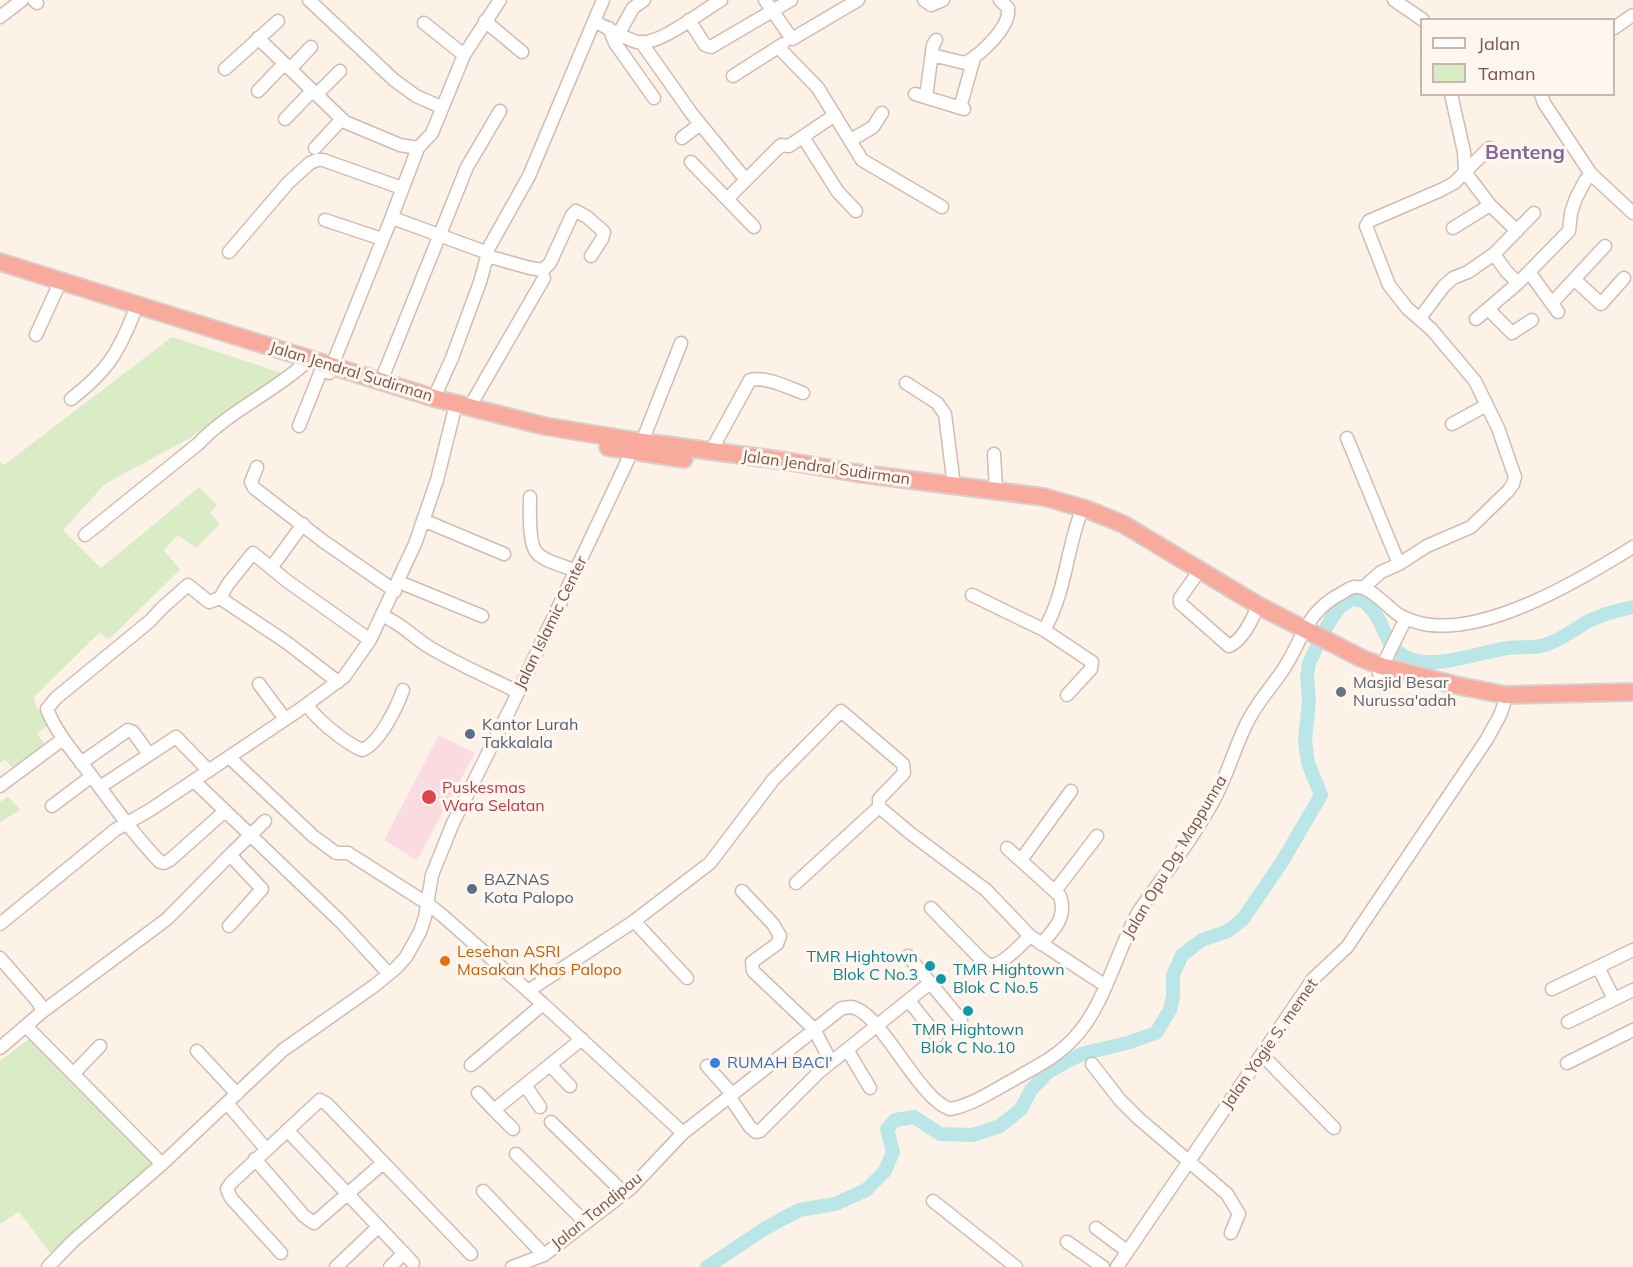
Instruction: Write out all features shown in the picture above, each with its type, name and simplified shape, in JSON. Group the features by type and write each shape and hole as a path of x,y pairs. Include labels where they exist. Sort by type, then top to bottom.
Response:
{"highway":[{"name":"Jalan Jendral Sudirman","path":"0,262 327,370 460,408 637,445 1054,507 1109,525 1196,577 1313,639 1383,664 1505,699 1590,702 1633,700"},
{"name":"Jalan Jendral Sudirman","path":"0,272 303,365 381,381 460,408"},
{"name":"Jalan Jendral Sudirman","path":"637,445 711,451 1044,497 1086,509 1115,521 1256,610"},
{"name":"Jalan Jendral Sudirman","path":"1505,699 1633,692"}],"street":[{"path":"0,17 22,0"},
{"path":"309,0 394,80 416,96 441,107"},
{"path":"299,426 327,370 391,219 418,148 432,133 464,55 500,0"},
{"path":"434,398 452,358 480,282 487,254 529,176 603,0"},
{"path":"644,0 633,8 614,31 615,43 654,98"},
{"path":"641,42 656,39 689,20 700,5 721,0"},
{"path":"765,0 792,39"},
{"path":"689,20 705,45 711,47 791,0"},
{"path":"733,76 858,0"},
{"path":"924,0 931,5 942,0"},
{"path":"932,55 965,63 974,58 985,49 1008,18 1008,8 1000,0"},
{"path":"1394,0 1420,18"},
{"path":"1615,27 1633,15"},
{"path":"225,69 278,21"},
{"path":"485,21 522,52"},
{"path":"594,21 641,42 700,124 746,180"},
{"path":"424,23 464,55"},
{"path":"258,38 342,119 400,144 418,148"},
{"path":"936,40 920,96 962,109 974,58"},
{"path":"258,91 311,46"},
{"path":"778,47 818,88 862,160 942,207"},
{"path":"285,119 340,71"},
{"path":"1451,96 1466,172 1490,205 1517,231"},
{"path":"1542,96 1544,104 1591,174 1633,213"},
{"path":"381,381 467,167 500,111"},
{"path":"851,141 873,127 882,113"},
{"path":"727,199 781,145 789,146 835,115"},
{"path":"315,148 342,119"},
{"path":"682,138 700,124"},
{"path":"803,137 838,192 856,211"},
{"path":"1452,424 1487,405 1475,381 1447,346 1407,308 1389,285 1366,224 1454,183 1490,148"},
{"path":"229,252 288,183 314,161 323,160 402,188"},
{"path":"691,162 754,228"},
{"path":"1476,319 1518,283 1569,231 1570,213 1585,181 1591,174"},
{"path":"1453,228 1490,205"},
{"path":"391,219 441,235 487,254 543,270 550,263 576,211 587,217 604,232 591,256"},
{"path":"1420,318 1444,286 1453,278 1467,272 1494,254 1534,213"},
{"path":"325,220 382,239"},
{"path":"1529,272 1555,308 1574,279 1605,246"},
{"path":"1494,254 1518,283"},
{"path":"0,924 115,830 150,810 307,704 338,682 352,668 370,640 397,586 423,520 460,408 544,278"},
{"path":"1574,279 1601,304 1624,278"},
{"path":"36,335 57,289"},
{"path":"1488,309 1512,333 1532,320"},
{"path":"71,399 100,375 114,358 128,331 134,313"},
{"name":"Jalan Islamic Center","path":"48,1267 72,1242 162,1164 283,1050 389,974 412,948 420,932 428,904 432,875 453,823 637,445 681,343"},
{"path":"85,535 198,444 213,428 287,379 303,365"},
{"path":"711,451 750,380 770,382 803,393"},
{"path":"906,383 937,403 945,414 954,486"},
{"name":"Jalan Opu Dg. Mappunna","path":"730,1096 842,1008 852,1007 862,1012 877,1027 935,1101 947,1108 954,1108 986,1095 1034,1069 1066,1045 1083,1027 1106,986 1129,929 1214,799 1230,768 1245,727 1288,663 1313,639 1327,602 1354,587 1363,588 1375,576 1427,546 1471,527 1514,484 1515,477 1512,467 1487,405"},
{"path":"1347,438 1399,564"},
{"path":"994,454 996,490"},
{"path":"257,467 252,485 323,541 397,586 482,616"},
{"path":"530,497 531,540 534,550 542,557 576,571"},
{"path":"1044,630 1054,613 1063,588 1068,552 1080,515"},
{"path":"423,520 504,554"},
{"path":"271,568 303,524"},
{"path":"1363,588 1406,618 1432,626 1451,626 1487,620 1543,596 1633,547"},
{"path":"225,811 164,863 160,862 126,824 63,739 47,709 56,698 150,621 185,586 189,586 209,602 220,598 228,584 253,553 298,589 370,640"},
{"path":"1196,577 1180,598 1180,603 1229,646 1234,644 1256,610"},
{"path":"972,595 1044,630 1092,662 1091,669 1067,696"},
{"path":"220,598 286,642 338,682"},
{"path":"383,616 393,620 442,655 518,692"},
{"path":"1383,664 1406,618"},
{"path":"260,684 285,719"},
{"path":"307,704 333,730 362,750 380,734 403,690"},
{"name":"Jalan Yogie S. memet","path":"1120,1266 1127,1251 1313,979 1347,946 1487,739 1505,699"},
{"path":"528,990 634,921 714,859 773,780 841,711 903,764 904,773 879,799 879,807 796,883"},
{"path":"81,763 130,730 149,754"},
{"path":"100,787 177,738 208,770"},
{"path":"0,786 63,739"},
{"path":"229,757 313,836 336,853 348,853 428,904 528,990 683,1133"},
{"path":"52,806 92,776"},
{"path":"194,780 341,922 389,974"},
{"path":"1021,860 1071,791"},
{"path":"879,807 986,890 1030,936 1106,986"},
{"path":"0,1048 42,1012 167,919 265,821"},
{"path":"1055,891 1097,836"},
{"path":"1007,848 1060,896 1062,915 1054,931 1041,944"},
{"path":"229,926 261,889 230,855"},
{"path":"742,891 773,924 780,936 777,944 752,962 753,970 814,1029 831,1062"},
{"path":"931,908 987,964 1000,963 1030,936"},
{"path":"634,921 687,978"},
{"path":"1552,989 1633,950"},
{"path":"908,956 961,1020"},
{"path":"0,958 39,1003 42,1012"},
{"path":"1598,967 1614,999"},
{"path":"706,1066 730,1096 750,1127 758,1132 831,1062 848,1051 930,984"},
{"path":"1568,1022 1633,990"},
{"path":"909,1001 937,1036"},
{"path":"471,1065 543,1004"},
{"path":"27,1027 162,1164"},
{"path":"1567,1063 1633,1030"},
{"path":"494,1110 582,1039"},
{"path":"74,1073 100,1046"},
{"path":"848,1051 870,1088"},
{"path":"197,1052 237,1094"},
{"path":"1262,1055 1334,1128"},
{"path":"1092,1064 1120,1100 1138,1118 1218,1185 1232,1200 1239,1215 1231,1233"},
{"path":"550,1065 570,1086"},
{"path":"525,1084 540,1107"},
{"path":"478,1093 513,1129"},
{"name":"Jalan Tandipau","path":"512,1267 544,1255 624,1193 683,1133 730,1096"},
{"path":"281,1253 235,1204 227,1191 231,1183 315,1102 323,1100 471,1254"},
{"path":"227,1103 266,1149"},
{"path":"551,1122 624,1193"},
{"path":"287,1130 413,1263"},
{"path":"516,1154 585,1222"},
{"path":"255,1159 303,1216 313,1223 383,1163"},
{"path":"483,1191 544,1255"},
{"path":"933,1201 1016,1267"},
{"path":"336,1267 378,1227"},
{"path":"1096,1228 1127,1251"},
{"path":"1067,1242 1103,1267"},
{"path":"390,1267 404,1253"}],"shaded area":[{"name":"Puskesmas Wara Selatan","path":"439,735 475,753 417,860 384,840"}],"green space":[{"path":"172,337 285,374 190,438 105,484 63,530 101,568 199,487 217,505 210,513 220,524 196,548 178,535 164,550 180,570 109,639 99,633 34,697 36,706 48,725 37,734 46,745 14,770 5,759 0,763 0,462 4,465"},
{"path":"8,796 20,810 0,822 0,802"},
{"path":"30,1038 153,1164 50,1253 19,1212 0,1224 0,1061"}],"waterway":[{"path":"707,1267 764,1229 799,1210 835,1204 866,1190 885,1171 893,1152 887,1129 895,1120 914,1117 940,1134 973,1135 1000,1126 1021,1109 1031,1090 1047,1073 1067,1061 1085,1053 1156,1033 1170,1010 1173,975 1182,955 1202,940 1228,931 1243,919 1282,862 1321,795 1308,763 1305,740 1309,700 1307,677 1309,663 1328,624 1338,609 1351,599 1364,601 1372,610 1390,643 1397,651 1421,662 1451,660 1508,648 1545,645 1594,619 1633,607"}],"place":[{"name":"Masjid Besar Nurussa'adah","path":"1341,692"},
{"name":"Kantor Lurah Takkalala","path":"470,734"},
{"name":"Puskesmas Wara Selatan","path":"429,797"},
{"name":"BAZNAS Kota Palopo","path":"472,889"},
{"name":"Lesehan ASRI Masakan Khas Palopo","path":"445,961"},
{"name":"TMR Hightown Blok C No.3","path":"930,966"},
{"name":"TMR Hightown Blok C No.5","path":"941,979"},
{"name":"TMR Hightown Blok C No.10","path":"968,1011"},
{"name":"RUMAH BACI'","path":"715,1063"}],"district":[{"name":"Benteng","path":"1525,153"}]}
